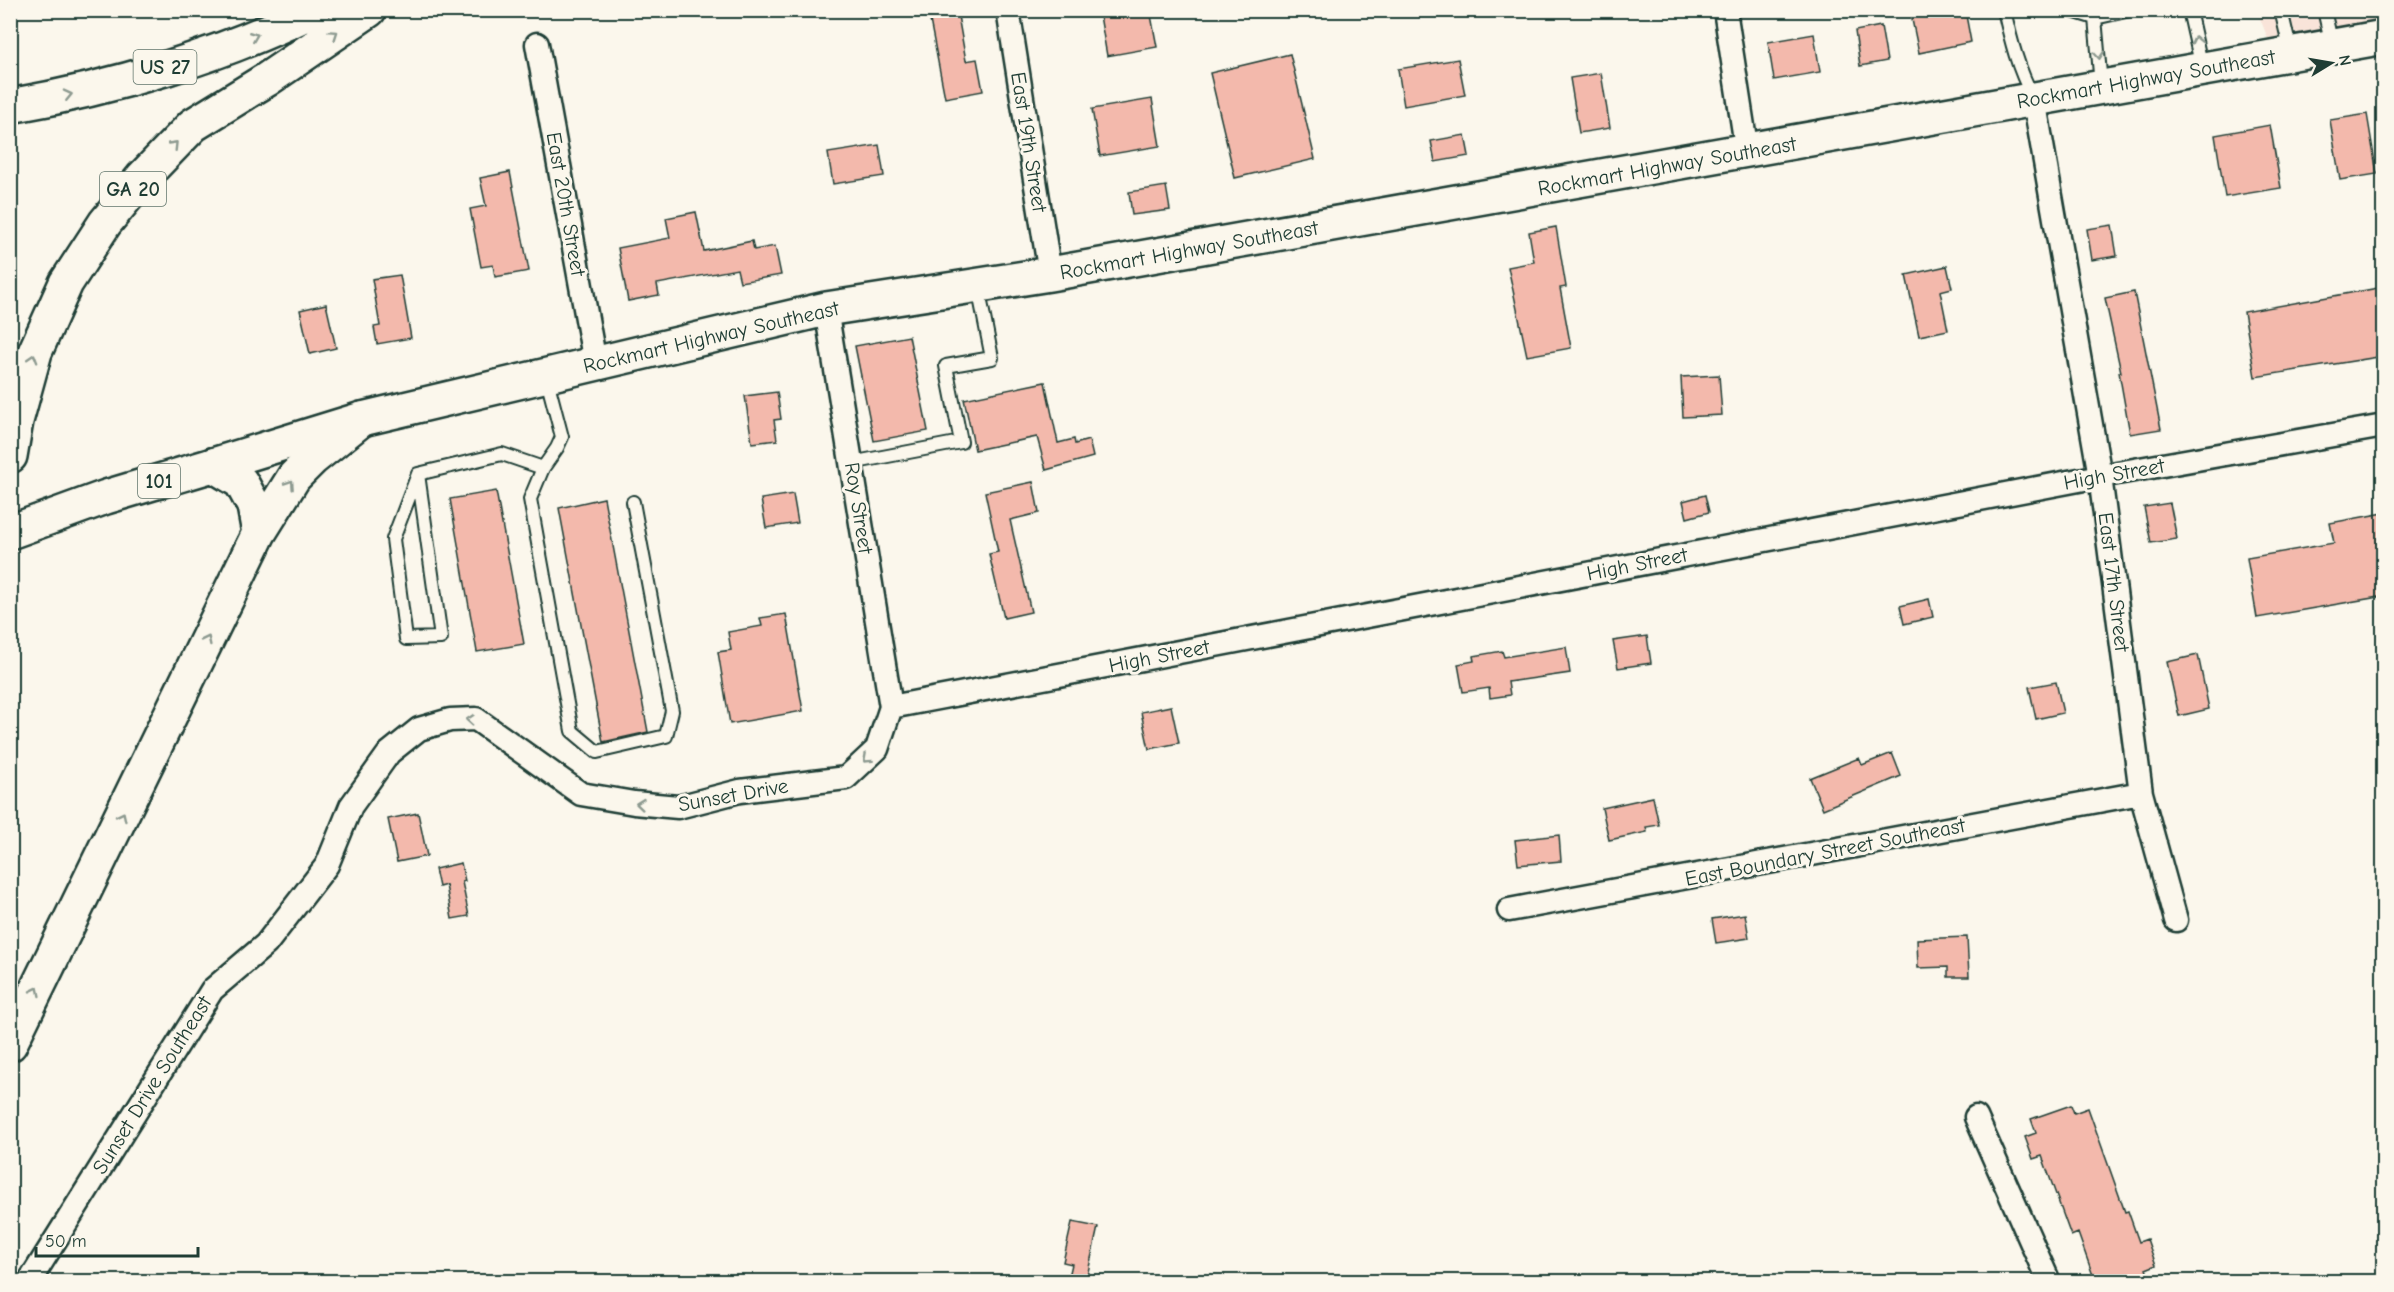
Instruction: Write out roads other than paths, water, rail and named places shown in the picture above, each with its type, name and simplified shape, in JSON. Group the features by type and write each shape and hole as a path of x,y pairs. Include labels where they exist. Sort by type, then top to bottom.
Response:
{"main road":[{"name":"US 27","path":"10,106 66,96 147,74 231,45 314,10"},
{"name":"GA 20","path":"10,456 16,421 35,352 66,283 105,223 142,178 193,125 266,80 369,10"},
{"name":"Rockmart Highway Southeast","path":"10,531 106,497 362,419 826,309 1050,274 1747,152 2384,37"},
{"path":"10,1044 259,533 294,477 312,459 362,419"},
{"path":"213,465 242,482 254,506 259,533"}],"street":[{"name":"East 19th Street","path":"1008,10 1050,274"},
{"path":"1725,10 1747,152"},
{"name":"East 20th Street","path":"537,44 595,363"},
{"name":"East 17th Street","path":"2034,99 2100,476 2141,793 2176,920"},
{"name":"Roy Street","path":"826,309 891,707"},
{"name":"High Street","path":"891,707 2100,476 2384,426"},
{"name":"Sunset Drive","path":"389,753 419,729 450,720 476,719 581,794 634,803 678,807 740,791 846,778 877,749 891,707"},
{"name":"Sunset Drive Southeast","path":"28,1281 212,990 266,944 327,865 351,806 389,753"},
{"name":"East Boundary Street Southeast","path":"1509,910 2141,793"},
{"path":"1976,1117 2049,1281"}],"lane":[{"path":"2004,10 2014,56 2034,99"},
{"path":"2069,10 2095,18 2130,10"},
{"path":"2189,10 2202,69"},
{"path":"2281,10 2291,54"},
{"path":"2325,10 2332,46"},
{"path":"2095,18 2102,87"},
{"path":"851,463 961,442 946,366 992,358 978,286"},
{"path":"546,375 562,437 543,468 530,499 572,731 597,752 666,736 672,711 633,502"},
{"path":"418,474 502,454 543,468"},
{"path":"418,474 431,568 441,638 406,639 393,539 418,474"}]}
